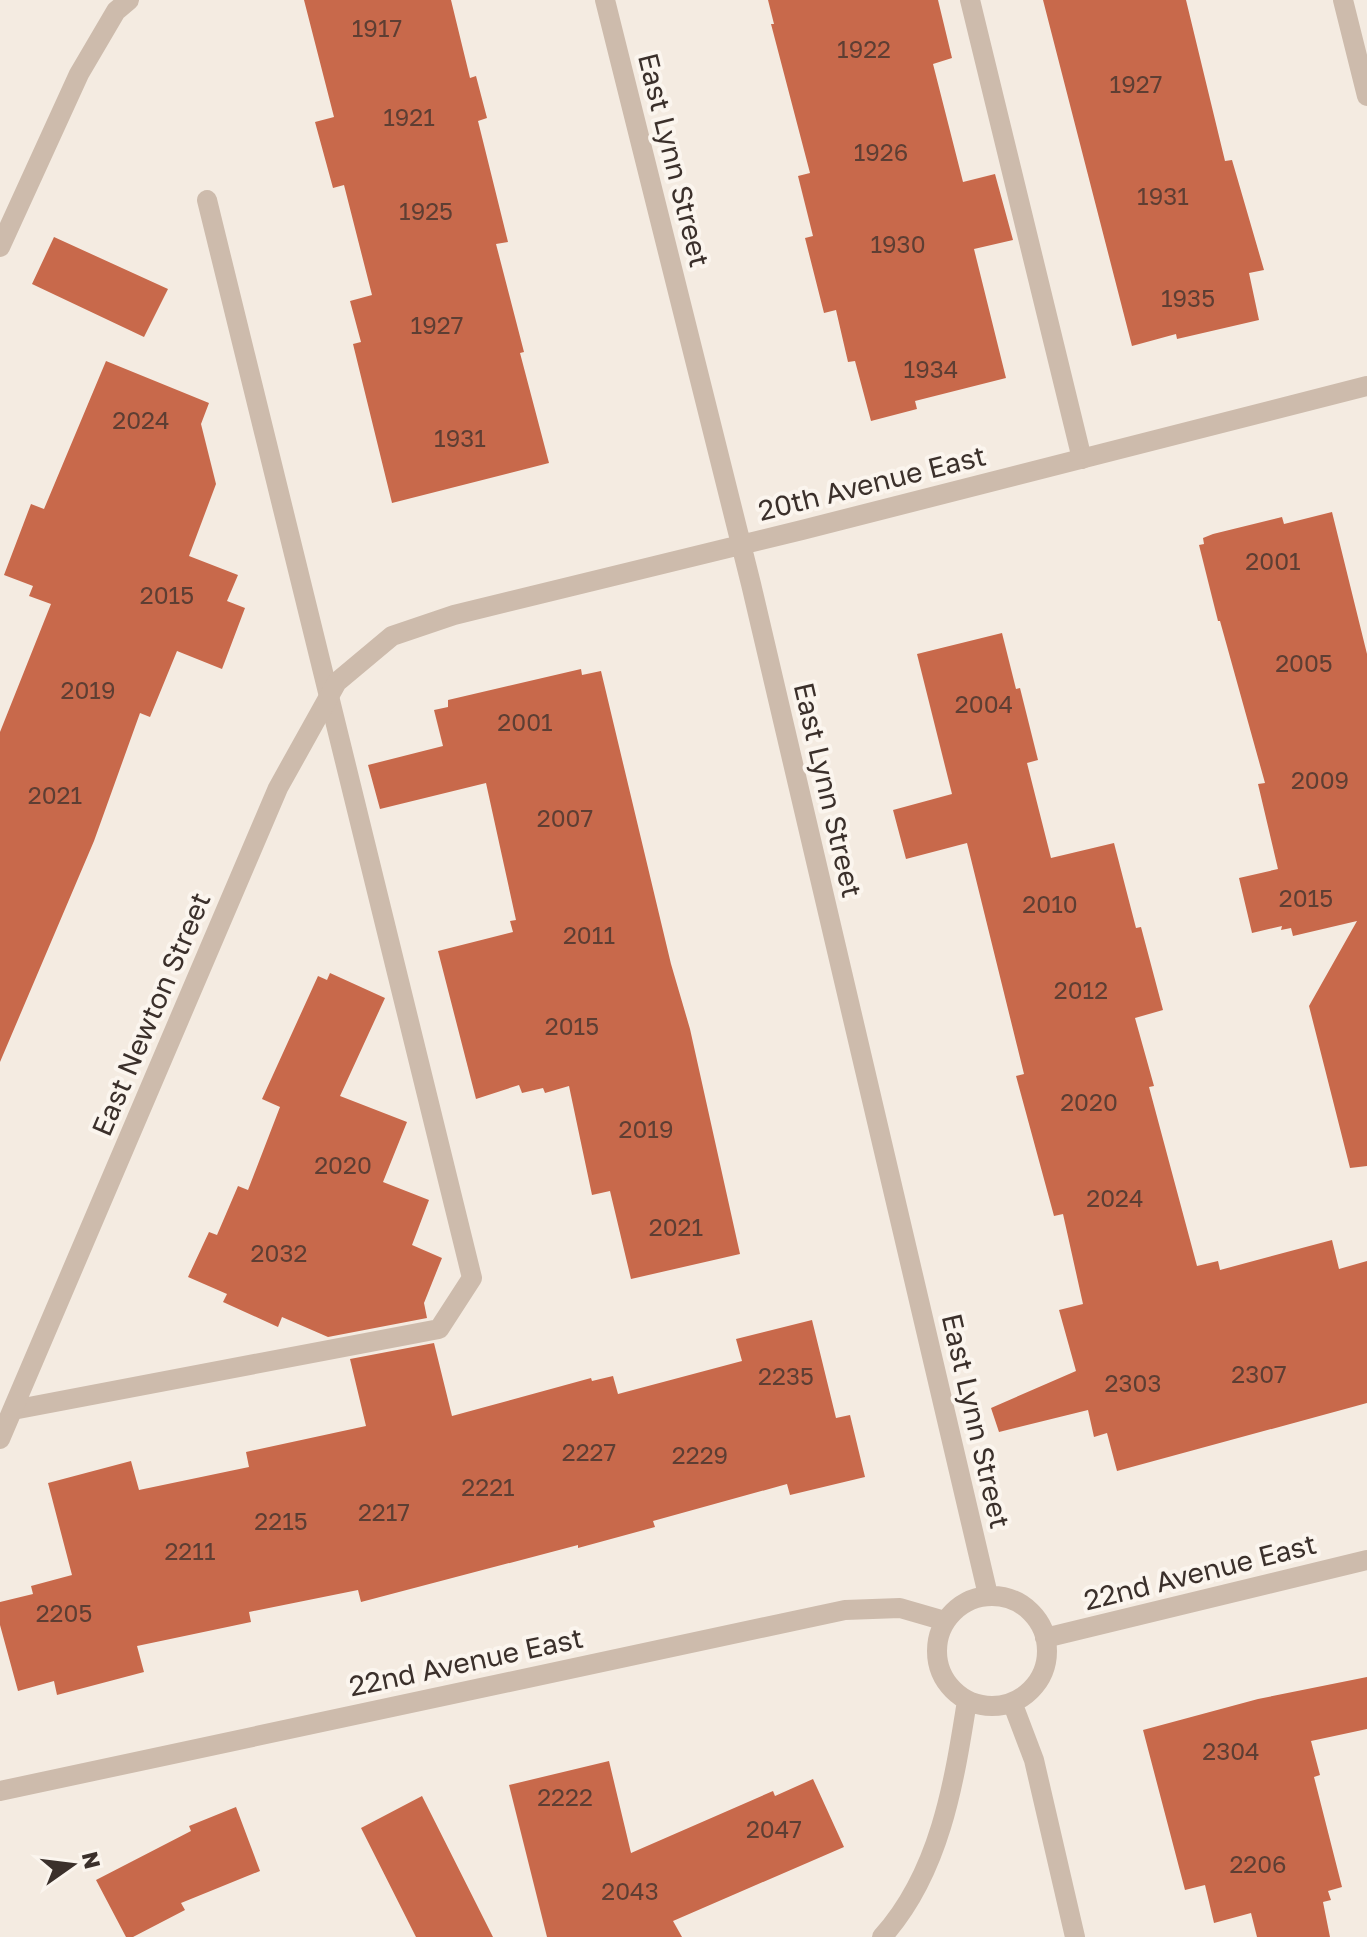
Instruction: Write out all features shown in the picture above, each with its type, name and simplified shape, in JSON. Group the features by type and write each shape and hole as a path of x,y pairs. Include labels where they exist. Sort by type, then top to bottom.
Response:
{"street":[{"path":"0,247 79,74 116,11 129,0"},
{"name":"East Lynn Street","path":"605,0 741,545 988,1595"},
{"path":"970,0 1082,459"},
{"path":"1343,0 1367,96"},
{"path":"13,1410 439,1329 472,1278 207,200"},
{"name":"20th Avenue East","path":"392,636 454,615 1367,386"},
{"name":"East Newton Street","path":"0,1439 278,788 337,682 392,636"},
{"name":"22nd Avenue East","path":"1045,1638 1367,1560"},
{"path":"988,1595 1007,1597 1023,1604 1036,1617 1045,1638 1047,1653 1044,1671 1034,1688 1002,1706 983,1706 967,1701 950,1689 940,1673 936,1656 938,1638 955,1608 971,1599 988,1595"},
{"name":"22nd Avenue East","path":"0,1791 845,1610 900,1608 945,1621"},
{"path":"882,1937 899,1919 937,1844 958,1759 967,1701"},
{"path":"1012,1702 1034,1760 1075,1937"}],"building":[{"path":"304,0 451,0 470,78 476,76 487,118 478,121 508,242 496,244 549,463 392,503 353,344 361,342 350,301 372,295 344,185 333,188 315,122 334,117"},
{"path":"768,0 938,0 952,58 933,64 963,182 995,174 1013,240 974,249 1006,378 915,401 917,409 871,421 855,361 848,362 836,310 824,313 805,238 813,236 798,176 810,173 771,24 774,24"},
{"path":"1043,0 1186,0 1225,161 1232,160 1264,270 1249,273 1259,320 1177,339 1176,334 1132,346"},
{"path":"54,237 168,289 144,337 32,284"},
{"path":"106,361 209,403 201,424 216,484 189,556 238,575 227,601 245,608 222,669 177,651 150,717 140,713 94,841 0,1062 0,732 51,604 29,596 33,586 4,575 31,504 44,509"},
{"path":"1332,512 1367,654 1367,1166 1350,1168 1309,1006 1357,921 1293,936 1291,928 1281,930 1282,926 1252,933 1239,878 1278,869 1258,784 1265,783 1199,545 1204,544 1203,538 1213,534 1282,517 1284,524"},
{"path":"1002,633 1038,760 1027,763 1051,858 1114,843 1136,928 1141,927 1163,1010 1135,1018 1154,1086 1149,1087 1197,1266 1218,1261 1220,1270 1332,1240 1339,1269 1367,1261 1367,1403 1117,1471 1107,1433 1094,1437 1088,1410 999,1432 991,1408 1076,1371 1059,1310 1083,1304 1063,1214 1054,1216 1016,1076 1024,1074 967,843 906,859 893,810 952,794 917,654"},
{"path":"581,669 582,675 601,671 671,964 690,1029 740,1254 631,1279 610,1191 592,1195 569,1086 545,1093 543,1088 522,1093 519,1085 476,1099 438,951 513,932 510,921 516,920 486,783 380,809 368,765 443,746 434,710 448,707 448,700"},
{"path":"330,973 385,998 340,1096 407,1122 383,1182 429,1200 412,1245 442,1258 424,1303 427,1318 328,1337 282,1317 278,1327 223,1302 227,1294 188,1277 209,1232 217,1235 238,1186 248,1190 280,1107 262,1099 318,976 327,980"},
{"path":"812,1320 836,1418 850,1415 865,1477 790,1495 787,1484 653,1521 655,1527 361,1602 358,1590 249,1612 251,1622 137,1646 144,1672 57,1695 54,1681 18,1691 0,1625 0,1602 33,1594 31,1586 72,1575 48,1483 131,1461 139,1490 249,1467 246,1452 366,1426 350,1359 434,1343 452,1416 591,1378 592,1381 613,1376 618,1394 742,1361 736,1339"},
{"path":"1367,1677 1367,1729 1311,1741 1320,1775 1314,1777 1342,1887 1328,1891 1331,1900 1323,1902 1330,1937 1257,1937 1251,1913 1214,1923 1205,1885 1185,1890 1143,1730 1258,1699"},
{"path":"609,1761 631,1853 773,1791 775,1796 813,1779 844,1847 673,1921 682,1937 547,1937 509,1785"},
{"path":"422,1796 493,1937 416,1937 361,1828"},
{"path":"236,1807 260,1871 181,1903 185,1910 133,1937 126,1937 96,1880 191,1831 189,1826"}]}
